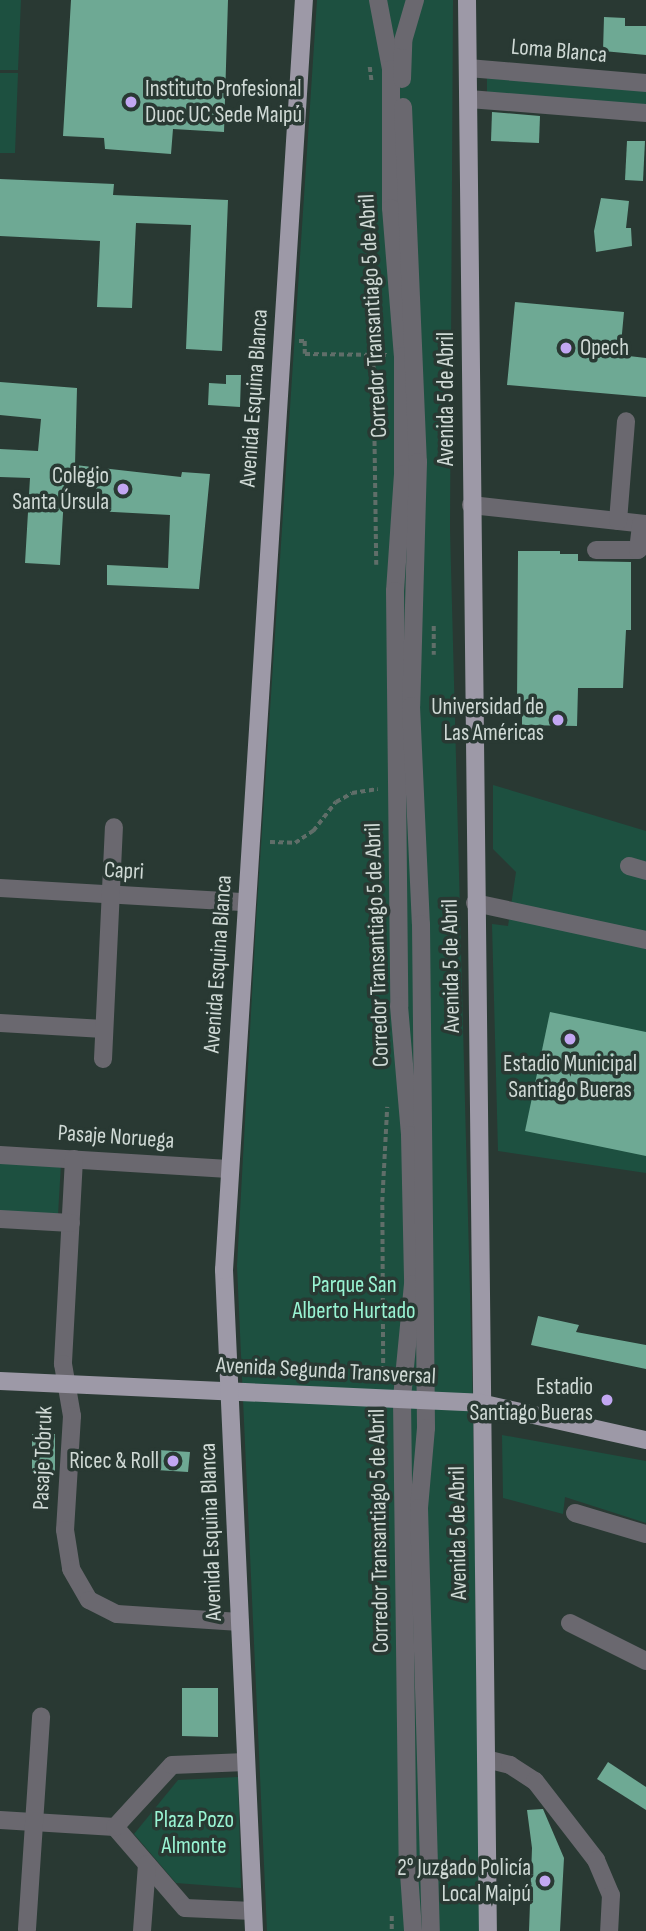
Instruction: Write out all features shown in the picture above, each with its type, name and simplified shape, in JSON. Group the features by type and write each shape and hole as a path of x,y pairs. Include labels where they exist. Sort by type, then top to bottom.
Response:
{"main road":[{"name":"Avenida Esquina Blanca","path":"254,1931 224,1270 303,0"},
{"name":"Avenida 5 de Abril","path":"467,0 480,1404 488,1931"},
{"name":"Avenida Segunda Transversal","path":"0,1381 230,1389 480,1404 646,1440"}],"street":[{"name":"Corredor Transantiago 5 de Abril","path":"378,0 390,57 391,208 403,356 403,474 396,591 399,978 410,1135 413,1284 402,1399 408,1859 413,1931"},
{"name":"Corredor Transantiago 5 de Abril","path":"415,0 401,63 418,462 411,706 421,924 426,1400 419,1508 431,1931"},
{"name":"Loma Blanca","path":"468,68 646,83"},
{"path":"469,99 646,113"},
{"path":"618,521 626,421"},
{"path":"471,505 643,524 638,550 596,550"},
{"path":"103,1059 114,827"},
{"name":"Capri","path":"0,888 246,902"},
{"path":"475,903 646,940"},
{"path":"0,1023 104,1029"},
{"name":"Pasaje Noruega","path":"0,1155 229,1169"},
{"name":"Pasaje Tobruk","path":"74,1159 63,1364 69,1385 72,1416 65,1530 71,1569 82,1591 98,1606 117,1614 240,1622"},
{"path":"0,1219 71,1223"},
{"path":"575,1513 646,1534"},
{"path":"570,1623 646,1661"},
{"path":"27,1928 41,1716"},
{"path":"486,1759 510,1765 535,1781 596,1860 611,1895 609,1931"},
{"path":"115,1827 172,1765 246,1762"},
{"path":"0,1820 115,1827 188,1910 253,1911"},
{"path":"142,1931 147,1864"}],"path":[{"path":"283,341 305,341 305,354 403,356"},
{"path":"250,842 295,843 352,793 387,788"}],"green space":[{"path":"0,0 21,0 18,70 0,70"},
{"name":"Parque San Alberto Hurtado","path":"317,0 453,0 450,529 473,1409 480,1931 267,1931 237,1266 256,922"},
{"path":"0,73 18,73 15,153 0,153"},
{"path":"487,78 646,91 646,105 487,95"},
{"name":"Estadio Municipal Santiago Bueras","path":"493,785 646,831 646,1173 498,1151 492,924 508,926 516,872 493,849"},
{"path":"0,1160 61,1164 58,1215 0,1211"},
{"path":"502,1435 646,1461 646,1523 565,1497 563,1514 503,1498"},
{"name":"Plaza Pozo Almonte","path":"238,1777 241,1888 176,1883 134,1834 178,1780"}],"building":[{"path":"71,0 228,0 224,132 173,129 171,154 105,149 104,138 63,136"},
{"path":"604,17 625,18 625,26 646,26 646,55 603,51"},
{"path":"492,112 540,116 539,143 491,141"},
{"path":"627,141 645,141 643,181 625,180"},
{"path":"0,179 114,184 113,195 228,200 222,351 186,349 191,225 136,223 132,308 97,307 100,241 0,236"},
{"path":"601,198 629,201 626,228 631,228 632,246 596,252 594,231"},
{"name":"Opech","path":"515,302 624,312 620,355 646,358 646,397 507,385"},
{"path":"226,375 241,375 240,407 208,405 209,383 226,384"},
{"path":"0,382 77,388 75,465 181,477 182,472 210,474 199,589 107,585 107,565 168,568 170,515 95,511 95,480 65,479 60,565 25,563 30,478 0,477 0,449 38,451 41,419 0,415"},
{"path":"518,551 578,554 578,561 631,562 631,630 626,630 623,688 578,688 577,726 522,725 522,705 517,706"},
{"path":"550,1012 646,1032 646,1156 525,1131"},
{"path":"538,1316 579,1325 576,1332 646,1345 646,1369 531,1345"},
{"path":"32,1434 55,1434 55,1472 32,1472"},
{"name":"Ricec & Roll","path":"158,1450 190,1452 188,1472 156,1470"},
{"path":"182,1688 218,1688 218,1737 182,1736"},
{"path":"608,1762 646,1787 646,1810 597,1779"},
{"name":"2° Juzgado Policía Local Maipú","path":"543,1809 564,1858 560,1931 529,1931 532,1848 527,1810"}],"place":[{"name":"Instituto Profesional Duoc UC Sede Maipú","path":"131,102"},
{"name":"Opech","path":"566,348"},
{"name":"Colegio Santa Úrsula","path":"123,489"},
{"name":"Universidad de Las Américas","path":"558,720"},
{"name":"Estadio Municipal Santiago Bueras","path":"570,1039"},
{"name":"Estadio Santiago Bueras","path":"607,1400"},
{"name":"Ricec & Roll","path":"173,1461"},
{"name":"2° Juzgado Policía Local Maipú","path":"545,1881"}]}
